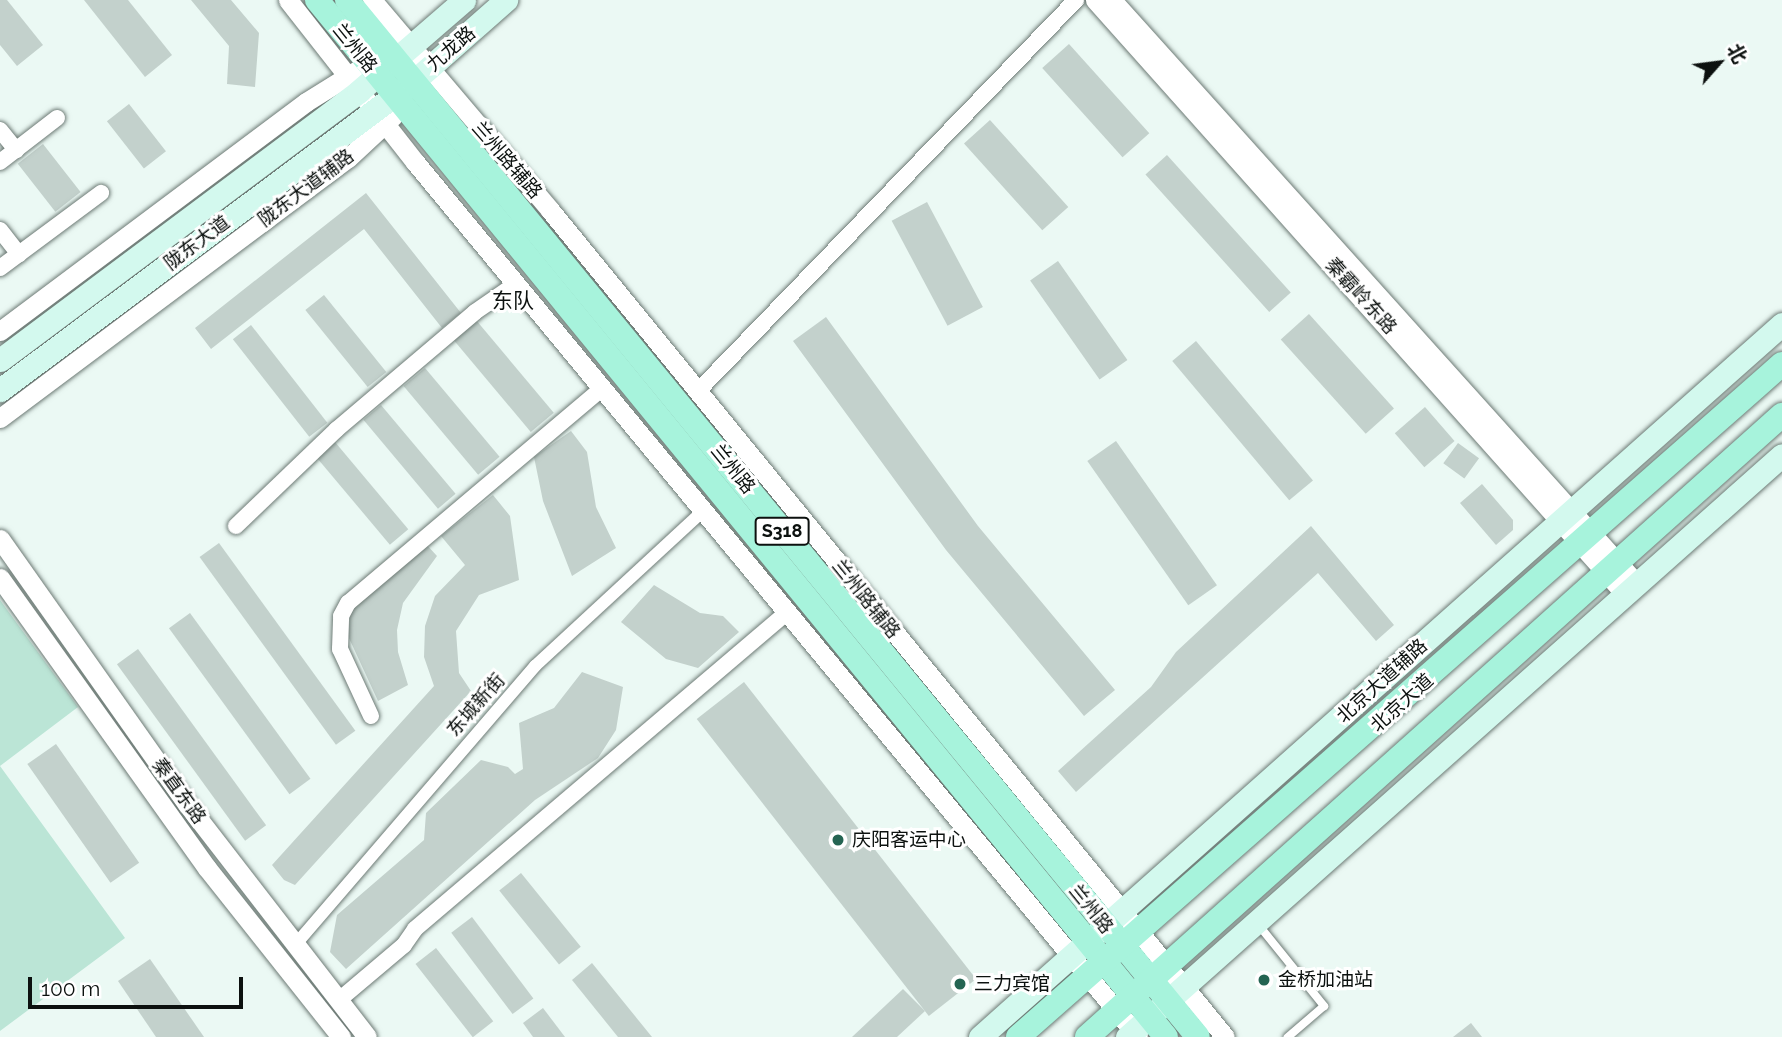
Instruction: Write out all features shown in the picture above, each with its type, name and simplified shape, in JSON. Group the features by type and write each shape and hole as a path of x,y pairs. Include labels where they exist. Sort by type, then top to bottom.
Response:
{"main road":[{"name":"兰州路","path":"317,0 379,67 420,78 1096,934"},
{"name":"兰州路","path":"347,0 379,67 389,109 1113,954 1159,974 1150,1018"},
{"name":"九龙路","path":"379,67 464,0"},
{"name":"九龙路","path":"389,109 506,0"},
{"name":"陇东大道","path":"0,360 379,67"},
{"name":"陇东大道","path":"0,390 389,109"},
{"name":"北京大道辅路","path":"980,1037 1782,324"},
{"name":"北京大道","path":"1018,1037 1782,364"},
{"name":"北京大道","path":"1087,1037 1782,415"},
{"path":"1150,1018 1782,455"},
{"name":"兰州路","path":"1113,954 1125,1004 1150,1018 1198,1037"},
{"name":"兰州路","path":"1150,1018 1166,1037"}],"street":[{"path":"288,0 379,67"},
{"path":"372,0 379,67"},
{"path":"698,391 1076,0"},
{"name":"秦霸岭东路","path":"1095,0 1567,516"},
{"name":"秦霸岭东路","path":"1112,0 1631,589"},
{"path":"0,331 379,67"},
{"name":"兰州路辅路","path":"420,78 698,391 1096,934"},
{"name":"兰州路辅路","path":"389,109 517,283 788,611 1113,954"},
{"name":"陇东大道辅路","path":"0,418 389,109"},
{"path":"0,162 57,118"},
{"path":"0,130 16,150"},
{"path":"0,268 100,193"},
{"path":"0,230 19,254"},
{"path":"236,526 336,430 475,312 517,283"},
{"path":"371,716 340,649 341,616 348,603 602,388"},
{"name":"东城新街","path":"296,944 535,666 705,509"},
{"name":"秦直东路","path":"0,539 187,804 367,1037"},
{"name":"秦直东路","path":"0,578 207,868 341,1037"},
{"path":"339,1000 404,945 415,929 788,611"},
{"path":"1150,1018 1225,1037"}],"lane":[{"path":"1256,922 1324,1006 1288,1037"}],"green space":[{"path":"0,600 78,707 0,766"},
{"path":"0,766 125,938 0,1031"}],"building":[{"path":"0,0 7,0 43,45 17,66 0,45"},
{"path":"84,0 128,0 172,55 145,77"},
{"path":"191,0 231,0 259,33 255,87 227,84 229,46"},
{"path":"1069,44 1149,133 1123,157 1042,68"},
{"path":"129,104 166,151 144,169 107,121"},
{"path":"990,120 1068,207 1042,230 964,143"},
{"path":"43,144 81,192 55,212 18,164"},
{"path":"1167,155 1291,292 1269,312 1145,174"},
{"path":"366,193 461,313 442,328 364,229 211,349 195,328"},
{"path":"927,202 983,307 948,326 892,221"},
{"path":"1058,261 1127,360 1100,380 1030,281"},
{"path":"324,295 386,372 368,387 305,310"},
{"path":"1309,314 1394,408 1366,434 1281,339"},
{"path":"826,317 978,526 1115,690 1084,716 946,550 793,341"},
{"path":"476,320 554,413 531,432 453,339"},
{"path":"251,325 327,423 309,437 233,339"},
{"path":"1196,341 1313,480 1289,500 1172,361"},
{"path":"425,368 500,457 478,475 404,386"},
{"path":"381,405 456,494 438,509 363,420"},
{"path":"1425,407 1455,441 1424,467 1395,433"},
{"path":"571,431 587,452 596,507 616,548 572,576 543,501 534,457"},
{"path":"1116,441 1217,585 1188,605 1087,461"},
{"path":"335,442 408,529 390,545 317,457"},
{"path":"1458,443 1479,458 1464,479 1443,463"},
{"path":"1482,484 1513,520 1513,530 1496,545 1460,503"},
{"path":"493,495 510,516 519,580 479,595 456,631 459,673 471,691 295,885 284,880 272,865 434,686 424,657 425,626 435,596 465,565 441,536"},
{"path":"1311,526 1394,625 1376,641 1318,573 1076,792 1058,771 1151,687 1176,652"},
{"path":"219,543 355,731 336,745 200,557"},
{"path":"425,543 437,556 403,603 397,630 398,652 408,685 378,701 348,636 351,607"},
{"path":"654,585 700,613 723,616 739,632 698,668 666,659 621,622"},
{"path":"190,613 310,779 289,794 169,628"},
{"path":"138,649 266,825 245,841 117,664"},
{"path":"582,672 623,687 616,730 598,758 535,800 346,969 330,952 337,915 424,840 426,813 481,760 508,767 515,774 523,769 519,723 554,708"},
{"path":"744,682 976,979 929,1016 697,719"},
{"path":"56,744 139,863 110,883 27,764"},
{"path":"521,873 581,947 559,964 499,891"},
{"path":"472,917 533,998 513,1014 451,933"},
{"path":"436,948 493,1021 473,1037 416,964"},
{"path":"150,959 204,1037 156,1037 118,981"},
{"path":"592,963 652,1037 618,1037 572,980"},
{"path":"903,989 925,1011 897,1037 852,1037"},
{"path":"543,1008 565,1037 533,1037 523,1023"},
{"path":"1471,1023 1482,1037 1453,1037"}],"place":[{"name":"庆阳客运中心","path":"838,840"},
{"name":"金桥加油站","path":"1264,980"},
{"name":"三力宾馆","path":"960,984"}],"district":[{"name":"东队","path":"513,301"}]}
